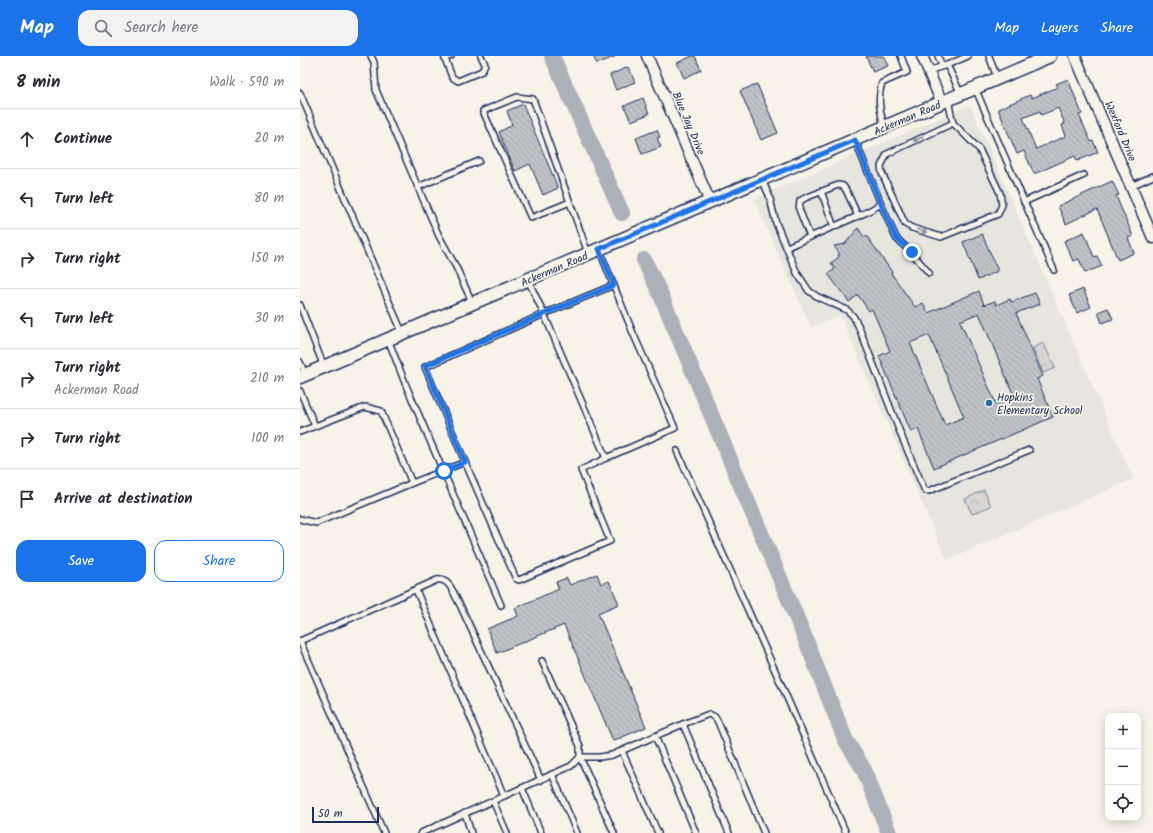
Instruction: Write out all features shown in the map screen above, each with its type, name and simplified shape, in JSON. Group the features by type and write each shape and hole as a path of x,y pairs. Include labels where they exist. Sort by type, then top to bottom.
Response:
{"street":[{"path":"922,56 928,71 945,101"},
{"name":"Ackerman Road","path":"303,376 1050,56"},
{"name":"Wexford Drive","path":"1075,56 1153,238"},
{"name":"Blue Jay Drive","path":"649,57 710,202"}],"lane":[{"path":"371,56 374,62 376,90 438,236 456,267 473,303"},
{"path":"451,56 444,57 452,77 458,81 482,71 485,64 481,56"},
{"path":"885,127 879,107 879,91 882,83 907,72 901,56"},
{"path":"938,56 961,94"},
{"path":"928,71 968,56"},
{"path":"989,56 998,78"},
{"path":"975,88 1054,270"},
{"path":"300,93 403,333"},
{"path":"570,202 531,218 483,111 517,97 532,98 570,202 594,252 614,285 633,333 675,428 581,470 610,541 519,580 516,579 425,366 614,285"},
{"path":"945,101 954,123 978,149 1000,193 1002,205 998,214 940,237 912,228 905,224 882,173 881,166 887,154 954,123"},
{"path":"855,140 896,238 912,252 929,272"},
{"path":"418,187 479,161"},
{"path":"1024,202 1084,175"},
{"path":"1131,186 1153,176"},
{"path":"762,180 769,195 776,222 797,273 809,290 818,297 847,310 853,316 858,325 903,440 925,491 929,491 1029,450"},
{"path":"810,237 799,209 800,201 805,198 838,185 843,186 858,216"},
{"path":"821,192 834,227"},
{"path":"787,247 834,227 881,204"},
{"path":"528,280 606,458"},
{"path":"300,305 324,367"},
{"path":"388,340 501,605"},
{"path":"300,362 303,376"},
{"path":"300,391 315,426"},
{"path":"300,432 365,407 381,411 412,483"},
{"path":"677,451 846,833"},
{"path":"300,519 316,523 465,462"},
{"path":"384,833 300,641 437,580 442,579 447,582 460,605 541,780"},
{"path":"416,590 504,796"},
{"path":"542,661 580,746 580,757 614,833"},
{"path":"420,833 433,831 465,813 541,780 570,766 580,757 600,757 622,751 709,714 715,717 764,833"},
{"path":"683,724 729,833"},
{"path":"655,736 696,833"},
{"path":"622,751 658,833"},
{"path":"552,774 577,833"},
{"path":"522,788 541,833"},
{"path":"493,801 507,833"},
{"path":"465,813 471,833"}],"shaded area":[{"name":"Hopkins Elementary School","path":"970,105 1133,479 947,560 840,315 811,328 754,199"}],"green space":[{"path":"1041,344 1045,346 1055,368 1043,373 1033,348"},
{"path":"984,490 991,506 972,514 965,499"}],"building":[{"path":"593,56 616,56 597,64"},
{"path":"695,56 701,70 684,78 677,63"},
{"path":"866,56 884,56 888,66 873,72"},
{"path":"628,67 635,82 616,90 610,75"},
{"path":"1068,79 1082,114 1079,115 1091,142 1093,141 1098,152 1077,161 1075,156 1034,174 1024,151 1017,154 998,109 1030,95 1032,98 1058,87 1056,84","holes":["1058,108 1065,124 1062,125 1066,136 1036,149 1023,118 1040,111 1041,115"]},
{"path":"757,84 778,133 761,140 740,91"},
{"path":"643,98 649,114 631,121 624,106"},
{"path":"523,104 558,188 543,195 530,164 515,171 499,132 512,125 507,111"},
{"path":"657,130 660,137 657,138 661,147 642,154 636,138"},
{"path":"1112,181 1119,195 1116,196 1133,236 1128,238 1134,253 1118,260 1097,209 1066,224 1058,206"},
{"path":"858,228 864,237 866,235 915,307 923,303 928,313 979,291 984,305 995,301 996,305 1010,299 1011,302 1035,293 1040,304 1016,313 1043,376 1037,379 1053,417 934,468 918,429 911,432 879,356 890,351 872,309 869,311 858,295 849,302 828,274 835,269 831,263 839,257 838,255 840,254 834,246 845,244","holes":["979,313 1014,396 996,404 960,321","929,335 964,417 945,425 910,343"]},
{"path":"1084,232 1094,257 1097,256 1102,266 1085,273 1079,259 1073,261 1064,241"},
{"path":"982,234 998,271 978,280 963,242"},
{"path":"1083,289 1091,307 1077,313 1069,295"},
{"path":"1108,308 1113,319 1102,323 1098,312"},
{"path":"597,574 601,584 609,581 619,604 598,613 646,727 613,741 564,625 497,653 487,629 518,616 515,608 559,589 556,582 567,578 570,585"}],"waterway":[{"path":"552,56 622,213"},
{"path":"644,260 660,293 803,633 845,739 864,770 889,833"}],"place":[{"name":"Hopkins Elementary School","path":"989,403"}],"route":[{"path":"444,471 465,462 425,366 614,285 599,249 855,140 896,238 912,252"}]}
